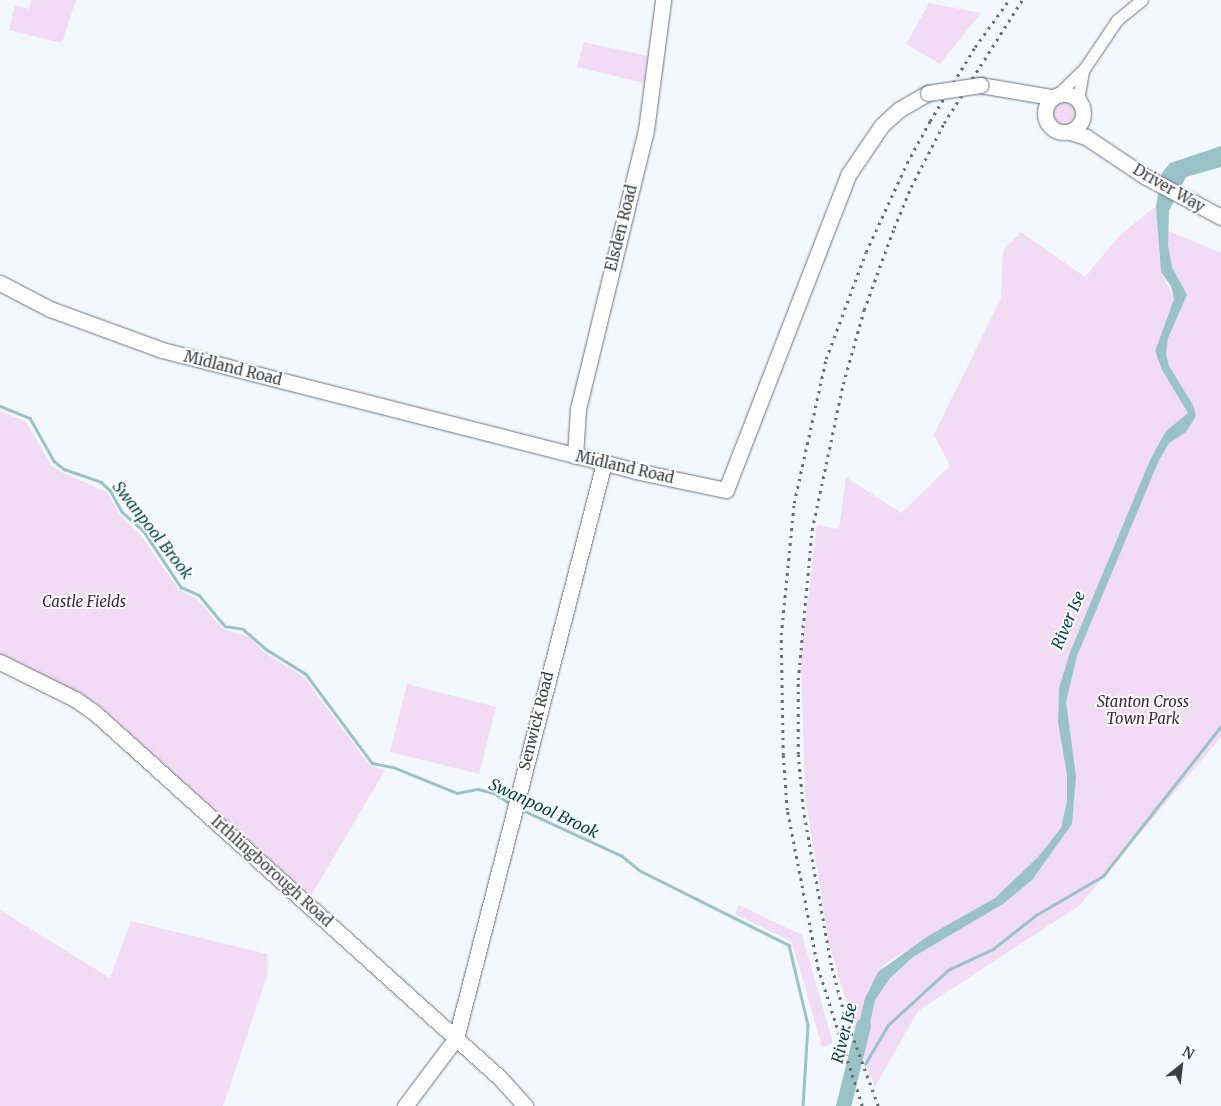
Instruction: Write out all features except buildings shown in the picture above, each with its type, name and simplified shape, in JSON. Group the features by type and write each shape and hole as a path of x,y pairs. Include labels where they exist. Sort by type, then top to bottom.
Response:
{"main road":[{"name":"Elsden Road","path":"575,456 578,409 646,130 663,0"},
{"name":"Midland Road","path":"0,283 50,309 162,350 575,456 726,490 848,175 882,125 900,109 928,93 955,86 980,85 1022,93 1055,96"},
{"path":"1022,93 1054,130 1070,132 1080,124 1082,108 1069,94 1055,96 1045,106 1045,118"},
{"name":"Driver Way","path":"1082,108 1102,141 1119,158"},
{"name":"Driver Way","path":"1070,132 1086,137 1146,177 1221,217"},
{"name":"Senwick Road","path":"456,1038 510,821 604,463"},
{"name":"Irthlingborough Road","path":"0,662 75,699 95,713 425,1013 456,1038 526,1106"},
{"path":"425,1013 446,1016 463,1008"},
{"path":"405,1106 456,1038"}],"street":[{"path":"1055,96 1084,69 1113,25 1142,0"},
{"path":"1082,108 1079,94 1084,69"}],"green space":[{"path":"31,0 76,0 62,43 9,30 15,5 29,9"},
{"path":"929,3 981,13 940,64 906,44"},
{"path":"584,42 647,56 644,83 577,67"},
{"path":"1064,100 1074,103 1077,113 1074,123 1064,126 1054,123 1051,113 1054,103"},
{"path":"1156,206 1161,272 1174,299 1155,351 1162,370 1188,413 1166,431 1150,460 1070,652 1059,688 1058,722 1067,776 1067,801 1061,828 1038,857 995,899 886,963 868,990 856,1037 829,943 805,795 801,657 817,525 839,529 846,477 901,513 950,466 934,435 1001,298 1003,250 1021,232 1085,277 1120,235"},
{"name":"Stanton Cross Town Park","path":"1164,229 1221,253 1221,737 1080,905 918,1011 875,1087 863,1057 860,1036 871,998 893,964 995,903 1065,830 1073,797 1062,730 1070,658 1167,436 1194,411 1160,350 1181,297 1166,264"},
{"name":"Castle Fields","path":"0,411 26,422 51,465 61,472 107,492 120,515 140,534 179,590 197,599 223,629 249,637 264,652 304,677 370,766 385,770 311,896 96,703 0,655"},
{"path":"407,684 496,707 479,774 390,752"},
{"path":"739,905 802,935 833,1043 822,1047 792,942 735,914"},
{"path":"0,910 110,978 131,921 267,954 268,973 223,1106 0,1106"}],"water":[{"path":"1221,146 1221,167 1186,177 1169,211 1168,245 1172,267 1187,295 1168,338 1166,354 1169,366 1193,405 1196,416 1186,432 1169,443 1159,460 1077,656 1066,702 1076,776 1072,824 1032,880 1003,904 913,957 890,978 875,1000 863,1057 856,1037 865,998 878,972 928,936 995,898 1038,857 1061,828 1067,801 1067,776 1058,722 1059,688 1070,652 1150,460 1166,431 1188,413 1162,370 1155,351 1174,299 1171,286 1161,272 1156,206 1162,173 1170,163"}],"waterway":[{"name":"Swanpool Brook","path":"0,406 30,418 54,461 64,469 101,482 110,490 122,512 143,530 181,587 199,595 225,626 243,629 266,649 306,674 372,763 393,767 457,793 478,789 494,793 511,804"},
{"path":"865,1064 888,1025 948,970 993,949 1036,915 1103,876 1221,726"},
{"name":"Swanpool Brook","path":"520,809 622,856 639,870 789,945 808,1025 803,1106"},
{"name":"River Ise","path":"843,1106 863,1025"}],"railway":[{"path":"862,1106 818,969 787,810 783,755 781,635 794,503 826,359 866,252 907,163 930,121 975,47 1009,0"},
{"path":"878,1106 844,1014 831,965 803,809 798,754 798,680 812,530 843,384 864,310 894,228 911,187 944,123 1022,0"}]}
